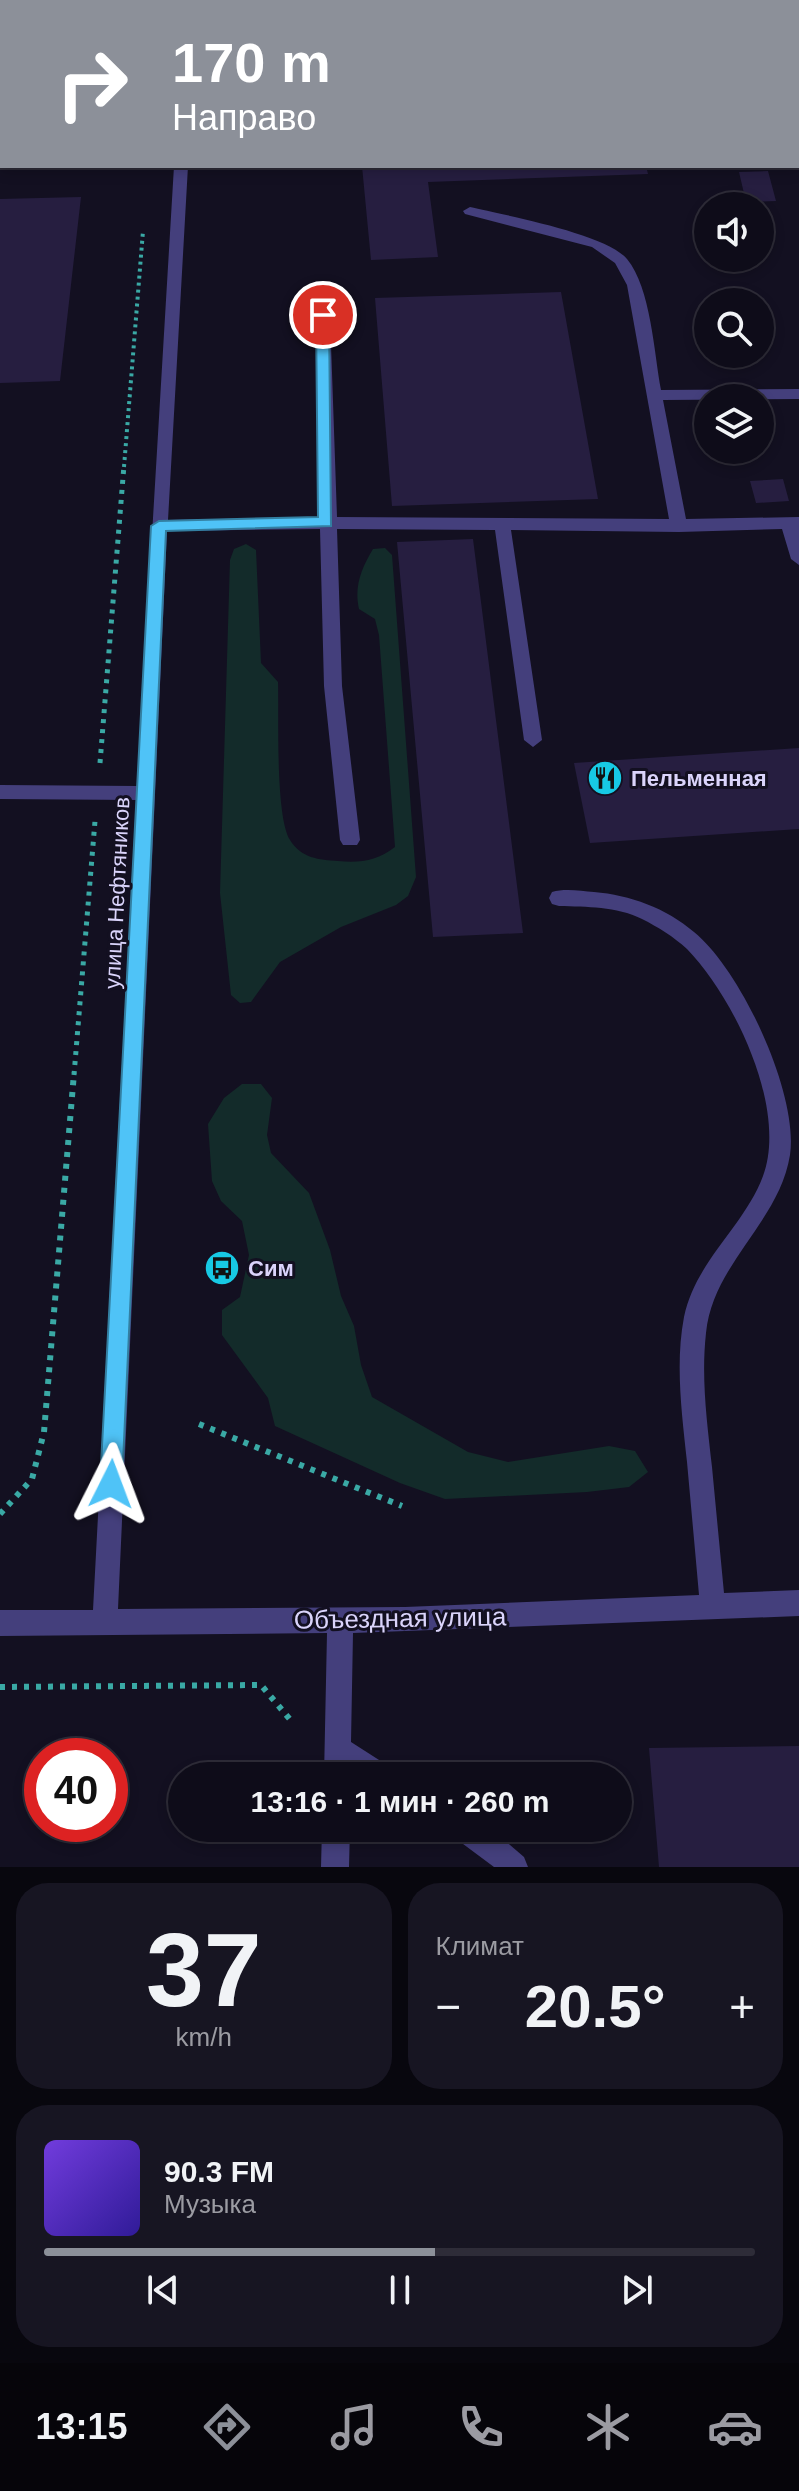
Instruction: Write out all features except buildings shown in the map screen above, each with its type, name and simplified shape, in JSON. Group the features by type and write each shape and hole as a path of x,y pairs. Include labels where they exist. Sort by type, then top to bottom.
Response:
{"street":[{"name":"улица Нефтяников","path":"105,1622 159,526 181,168"},
{"path":"470,211 597,244 621,260 634,285 679,526"},
{"path":"323,315 326,522 333,686 350,840"},
{"path":"655,395 799,394"},
{"path":"159,526 326,522 679,526 794,524 799,559"},
{"path":"502,523 533,740"},
{"path":"0,792 146,793"},
{"path":"559,898 605,900 645,911 696,946 726,987 758,1050 778,1106 780,1152 766,1198 719,1258 697,1313 690,1370 713,1606"},
{"name":"Объездная улица","path":"0,1623 340,1620 799,1603"},
{"path":"337,1762 340,1620"},
{"path":"335,1867 336,1842"},
{"path":"486,1842 514,1867"}],"path":[{"path":"199,1424 402,1506"},
{"path":"0,1514 32,1479 44,1432"},
{"path":"0,1687 261,1685 293,1723"}],"green space":[{"path":"246,544 256,550 261,663 278,682 280,788 285,828 299,851 331,861 368,860 395,847 379,635 375,619 359,609 357,593 362,571 373,549 385,548 392,555 416,877 408,896 396,905 341,927 280,962 251,1002 240,1003 231,995 220,893 230,560 234,549"},
{"path":"242,1084 261,1084 272,1098 267,1135 271,1153 309,1193 330,1250 341,1296 354,1326 361,1365 372,1397 468,1452 508,1462 609,1446 635,1451 648,1472 629,1487 445,1499 400,1483 275,1426 268,1398 222,1335 222,1310 240,1297 249,1255 242,1221 221,1201 212,1181 208,1124 224,1098"}],"place":[{"name":"Пельменная","path":"605,778"},
{"name":"Сим","path":"222,1268"}],"route":[{"path":"111,1484 159,526 326,522 323,315"}]}
